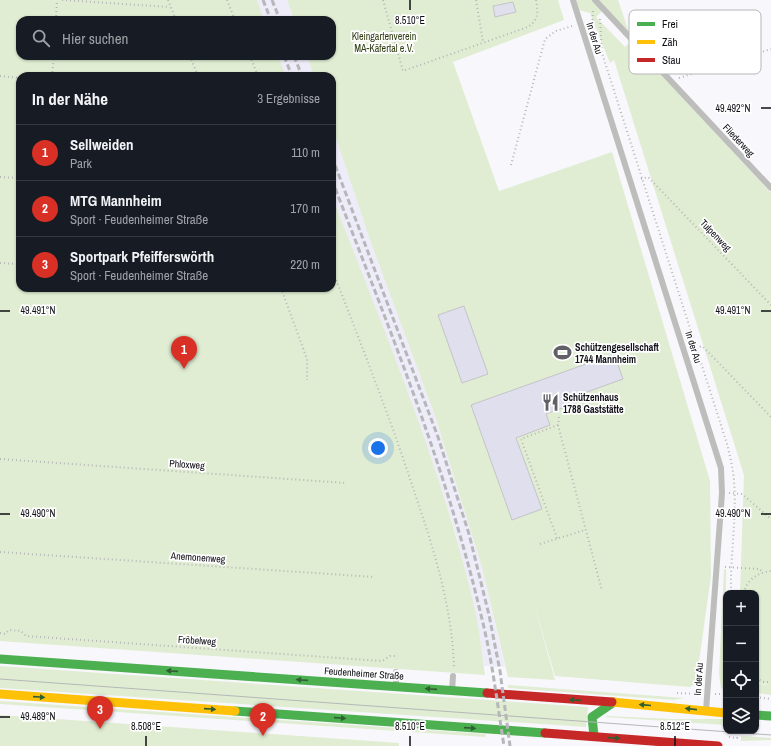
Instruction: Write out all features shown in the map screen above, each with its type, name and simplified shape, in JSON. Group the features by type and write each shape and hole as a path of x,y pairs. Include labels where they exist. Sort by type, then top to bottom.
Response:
{"main road":[{"name":"Feudenheimer Straße","path":"0,659 614,702 723,712"},
{"path":"0,694 718,746"},
{"path":"594,736 592,717 614,702"},
{"path":"759,715 771,716"}],"lane":[{"name":"In der Au","path":"572,0 721,468 722,493 706,711"},
{"name":"Fliederweg","path":"596,0 629,36"},
{"name":"Fliederweg","path":"664,74 771,188"},
{"path":"396,672 396,687"},
{"path":"452,676 452,691"}],"path":[{"path":"56,16 57,0"},
{"path":"62,0 170,7"},
{"path":"168,0 174,16"},
{"path":"227,0 233,16"},
{"path":"383,0 402,71 528,27 535,22 538,16 536,0"},
{"path":"476,0 483,42"},
{"path":"512,165 545,39 556,31 580,23"},
{"path":"761,52 771,49"},
{"path":"52,72 54,60"},
{"path":"192,60 196,72"},
{"path":"252,60 256,72"},
{"path":"670,81 692,74"},
{"path":"0,76 16,78"},
{"path":"0,177 16,178"},
{"name":"Tulpenweg","path":"648,177 771,305"},
{"path":"0,263 16,264"},
{"path":"336,279 401,450 431,539 448,617 454,669"},
{"path":"283,292 308,359 307,380"},
{"path":"702,346 771,417"},
{"path":"559,417 558,425 602,591"},
{"path":"556,538 521,439 558,425"},
{"name":"Phloxweg","path":"0,459 346,483"},
{"path":"742,494 771,519"},
{"path":"540,544 586,530"},
{"name":"Anemonenweg","path":"0,552 375,577"},
{"path":"717,567 760,569 762,572"},
{"path":"730,568 731,590"},
{"path":"745,590 751,579 762,572 771,571"},
{"name":"Fröbelweg","path":"0,633 16,630 21,631 26,636 382,661 390,656 396,656"},
{"path":"759,680 764,682 771,682"},
{"path":"759,697 771,699"},
{"path":"730,738 737,738 738,734"}],"shaded area":[{"path":"257,0 287,0 293,16 263,16"},
{"path":"280,60 308,60 313,72 284,72"},
{"path":"336,138 370,240 435,416 482,567 505,667 484,666 476,617 456,535 399,370 336,206"}],"green space":[{"path":"0,0 257,0 263,16 16,16 16,60 280,60 284,72 16,72 16,292 336,292 336,206 412,403 447,508 463,561 476,615 485,675 0,641"},
{"name":"Schützengesellschaft 1744 Mannheim","path":"287,0 558,0 564,20 453,62 499,191 612,152 710,481 711,576 696,683 690,687 555,676 533,600 555,680 508,677 482,567 435,416 370,240 336,138 336,72 313,72 308,60 336,60 336,16 293,16"},
{"path":"576,0 618,0 629,32 629,41 602,11 596,17 625,47 629,43 629,74 661,74 771,193 771,685 759,683 759,590 740,590 744,475 614,60 610,63 590,13 579,10"},
{"path":"724,569 726,569 726,590 723,590"},
{"path":"723,590 723,689 721,688 719,674"},
{"path":"0,666 588,707 586,727 0,688"},
{"path":"759,684 771,685 771,695 759,693"},
{"path":"508,685 684,698 674,700 508,688"},
{"path":"0,701 486,734 485,737 0,704"},
{"path":"0,715 399,743 399,746 0,746"},
{"path":"605,717 723,719 723,725"},
{"path":"741,736 771,738 771,740 741,741"}],"building":[{"path":"513,2 516,12 495,17 493,6"},
{"path":"464,306 488,374 462,383 438,315"},
{"path":"614,354 623,379 576,396 578,402 546,414 550,425 516,438 542,509 512,520 471,405"}],"tram line":[{"path":"0,679 771,735"}],"railway":[{"path":"263,0 269,16"},
{"path":"272,0 278,16"},
{"path":"286,60 290,72"},
{"path":"296,60 300,72"},
{"path":"336,168 438,437 469,534 489,615 500,671 510,746"},
{"path":"336,190 414,395 451,504 467,559 485,631 504,746"}],"traffic: fast":[{"path":"0,659 487,693"},
{"path":"594,736 592,717 614,702"},
{"path":"235,711 545,733"},
{"path":"759,715 771,716"}],"traffic: slow":[{"path":"0,694 235,711"},
{"path":"612,702 723,713"}],"traffic: jam":[{"path":"487,693 612,702"},
{"path":"545,733 718,746"}],"place":[{"name":"Schützengesellschaft 1744 Mannheim","path":"562,353"},
{"name":"Sellweiden","path":"184,369"},
{"name":"Schützenhaus 1788 Gaststätte","path":"550,403"},
{"name":"Sportpark Pfeifferswörth","path":"100,729"},
{"name":"MTG Mannheim","path":"263,736"}],"park label":[{"name":"Kleingartenverein MA-Käfertal e.V.","path":"384,42"}]}
